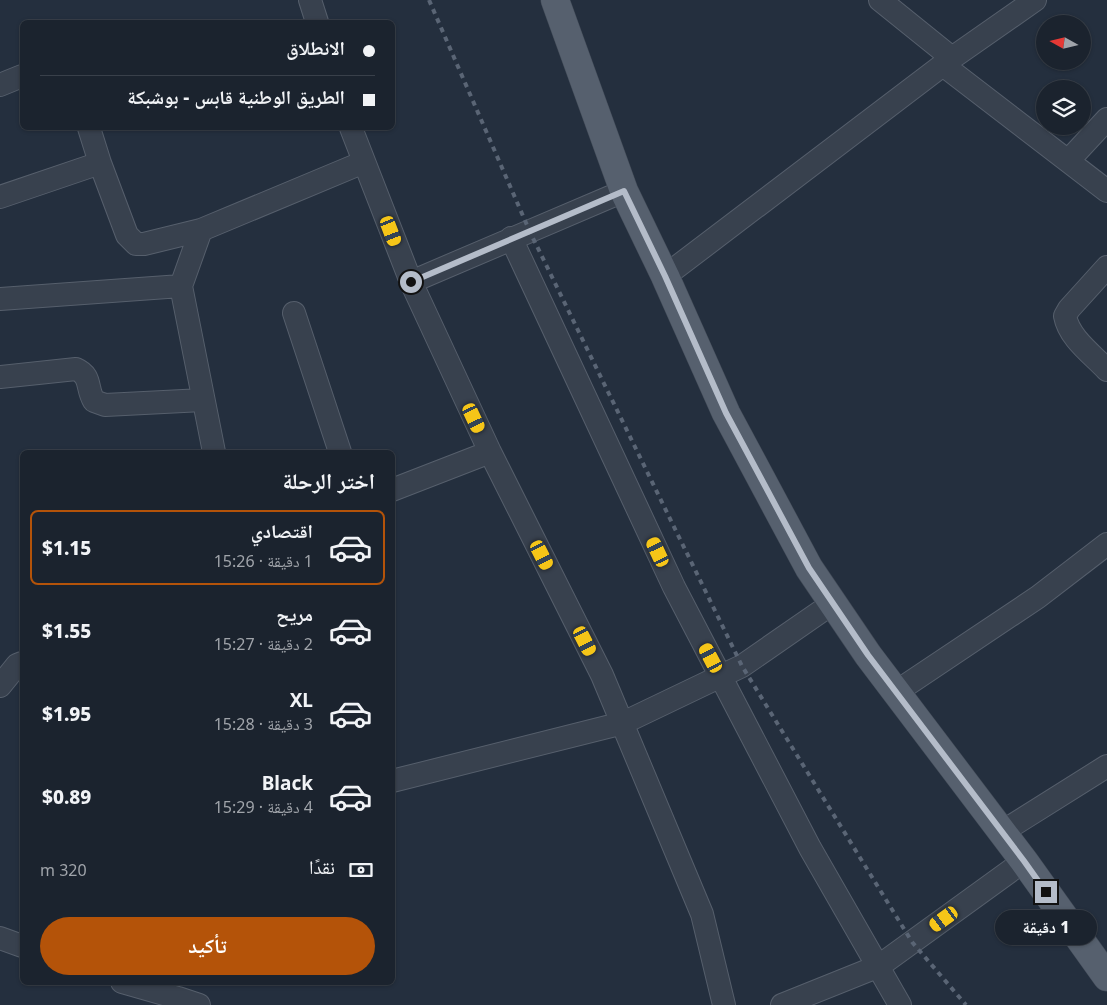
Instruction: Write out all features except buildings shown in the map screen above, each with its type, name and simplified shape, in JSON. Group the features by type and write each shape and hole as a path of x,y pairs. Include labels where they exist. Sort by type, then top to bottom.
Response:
{"main road":[{"path":"555,0 624,191 665,276 726,413 809,568 868,655 1024,861 1107,977"}],"street":[{"path":"310,0 316,20"},
{"path":"880,0 947,61 1107,191"},
{"path":"665,276 947,61 1035,0"},
{"path":"0,85 20,77"},
{"path":"1068,161 1107,119"},
{"path":"91,130 100,163 127,235 136,244 144,244 201,230 364,162"},
{"path":"352,130 411,282 490,452 602,676 622,723 702,914 724,1005"},
{"path":"0,197 100,163"},
{"path":"411,282 624,191"},
{"path":"201,230 180,286 214,450"},
{"path":"511,238 670,578 810,848 900,1005"},
{"path":"1107,267 1069,308 1064,316 1073,335 1107,370"},
{"path":"0,300 180,286"},
{"path":"294,313 339,450"},
{"path":"0,377 76,369 84,372 88,378 89,393 94,401 105,405 203,400"},
{"path":"395,489 490,452"},
{"path":"896,692 1038,597 1107,544"},
{"path":"395,780 622,723 742,666 832,603"},
{"path":"1002,832 1107,766"},
{"path":"782,1005 878,966 1024,861"},
{"path":"0,938 20,945"},
{"path":"132,985 199,1005"}],"railway":[{"path":"429,0 530,232 742,666 912,942 966,1005"}],"route":[{"path":"411,282 624,191 665,276 726,413 809,568 868,655 1046,892"}]}
